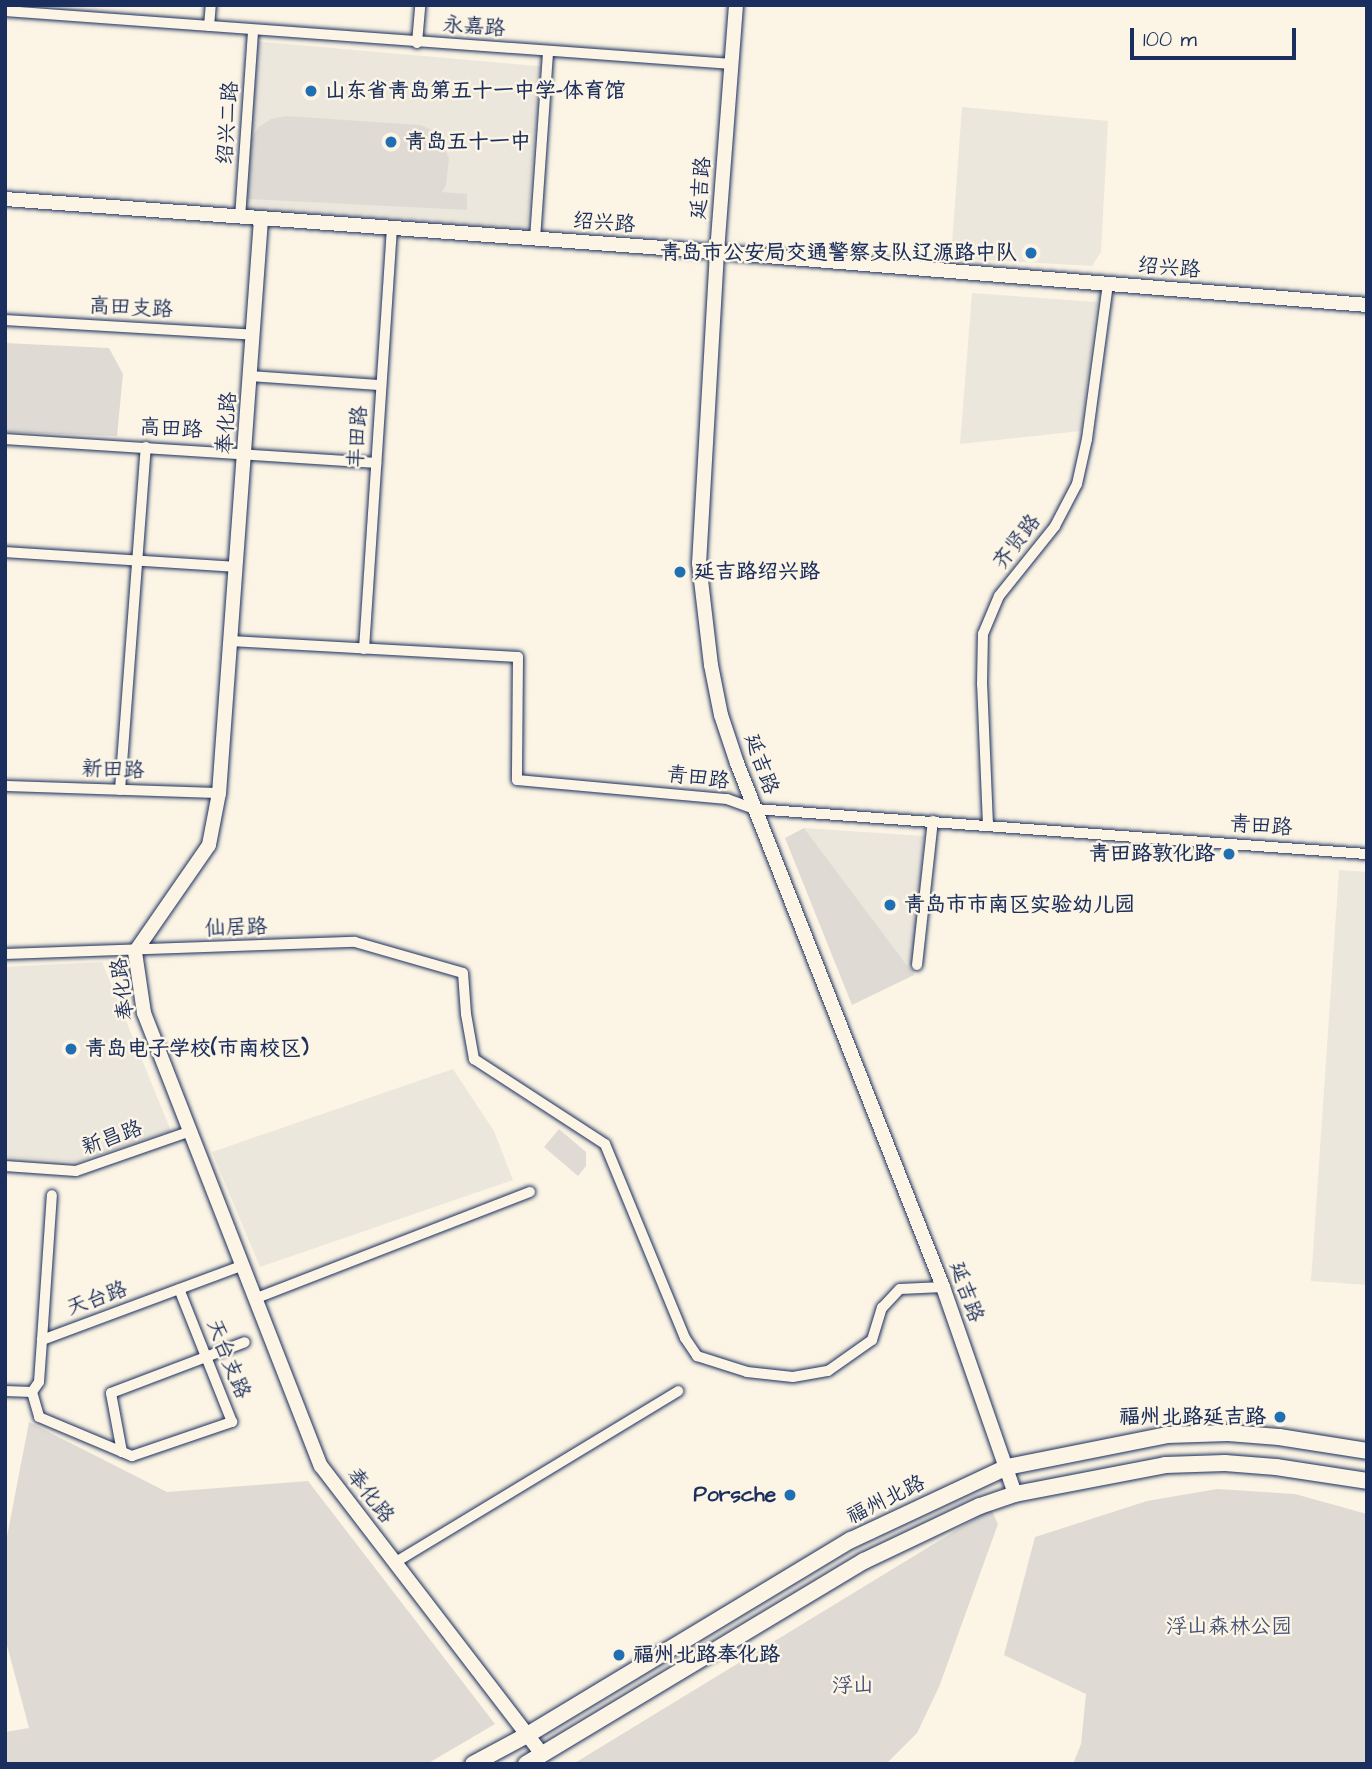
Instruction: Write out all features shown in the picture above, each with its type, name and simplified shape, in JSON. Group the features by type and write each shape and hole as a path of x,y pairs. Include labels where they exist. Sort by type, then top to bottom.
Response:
{"main road":[{"name":"福州北路","path":"473,1764 529,1734 851,1540 1007,1467 1167,1435 1228,1433 1266,1436 1367,1451"},
{"path":"526,1764 864,1561 980,1506 1014,1494 1177,1464 1225,1462 1276,1466 1367,1481"}],"street":[{"path":"209,26 211,5"},
{"path":"417,43 420,5"},
{"name":"延吉路","path":"736,5 717,252 699,563 703,615 721,715 755,809 943,1287 1007,1467 1014,1494"},
{"name":"永嘉路","path":"5,11 732,64"},
{"name":"绍兴二路","path":"240,218 253,30"},
{"path":"535,239 548,51"},
{"name":"绍兴路","path":"5,199 717,252 1367,305"},
{"name":"奉化路","path":"261,219 246,453 219,793 209,845 135,952 144,1013 188,1132 321,1466 542,1754"},
{"name":"丰田路","path":"364,649 392,229"},
{"name":"齐贤路","path":"988,825 982,684 983,634 999,596 1055,526 1077,484 1087,439 1108,284"},
{"name":"高田支路","path":"5,320 254,335"},
{"path":"251,376 381,385"},
{"name":"高田路","path":"5,439 376,463"},
{"path":"120,790 146,447"},
{"path":"5,552 237,568"},
{"name":"青田路","path":"231,641 518,657 517,779 727,799 755,809 1367,854"},
{"name":"新田路","path":"5,786 219,793"},
{"path":"917,965 933,821"},
{"name":"仙居路","path":"5,954 135,952 355,942 463,973 466,1014 474,1059 605,1144 685,1338 697,1356 747,1372 793,1377 828,1371 872,1340 882,1308 900,1289 943,1287"},
{"name":"新昌路","path":"5,1166 76,1171 188,1132"},
{"path":"254,1299 530,1192"},
{"path":"5,1391 32,1392 39,1382 52,1195"},
{"name":"天台路","path":"42,1340 241,1266"},
{"name":"天台支路","path":"32,1392 39,1417 132,1456 232,1422 179,1289"},
{"path":"122,1452 111,1393 245,1342"},
{"path":"396,1562 678,1391"}],"shaded area":[{"name":"青岛五十一中","path":"252,41 541,66 525,243 237,217"},
{"path":"962,107 1108,121 1101,252 1092,266 951,258"},
{"path":"972,293 1097,302 1081,431 960,444"},
{"name":"青岛市市南区实验幼儿园","path":"804,828 924,836 914,975 913,975"},
{"path":"1339,870 1367,872 1367,1285 1311,1281"},
{"name":"青岛电子学校(市南校区)","path":"102,962 171,1131 78,1162 5,1157 5,967"},
{"path":"453,1069 494,1131 513,1180 260,1267 212,1152"}],"green space":[{"path":"286,116 420,125 432,130 443,143 449,159 446,185 442,192 467,194 467,210 248,199 251,139 259,127 271,119"},
{"path":"5,343 109,348 123,374 117,436 5,432"},
{"path":"804,828 914,975 852,1005 785,838"},
{"path":"559,1129 586,1152 586,1166 578,1176 544,1147"},
{"path":"29,1422 167,1492 308,1481 495,1724 427,1764 5,1764 5,1732 29,1728 5,1638 5,1547"},
{"name":"浮山森林公园","path":"1217,1489 1295,1494 1367,1514 1367,1764 1073,1764 1081,1744 1086,1694 1004,1655 1035,1537 1147,1501"},
{"name":"浮山","path":"991,1509 998,1524 939,1687 917,1733 886,1764 573,1764"}],"place":[{"name":"山东省青岛第五十一中学-体育馆","path":"311,91"},
{"name":"青岛五十一中","path":"391,142"},
{"name":"青岛市公安局交通警察支队辽源路中队","path":"1031,253"},
{"name":"延吉路绍兴路","path":"680,572"},
{"name":"青田路敦化路","path":"1229,854"},
{"name":"青岛市市南区实验幼儿园","path":"890,905"},
{"name":"青岛电子学校(市南校区)","path":"71,1049"},
{"name":"福州北路延吉路","path":"1280,1417"},
{"name":"Porsche","path":"790,1495"},
{"name":"福州北路奉化路","path":"619,1655"}]}
